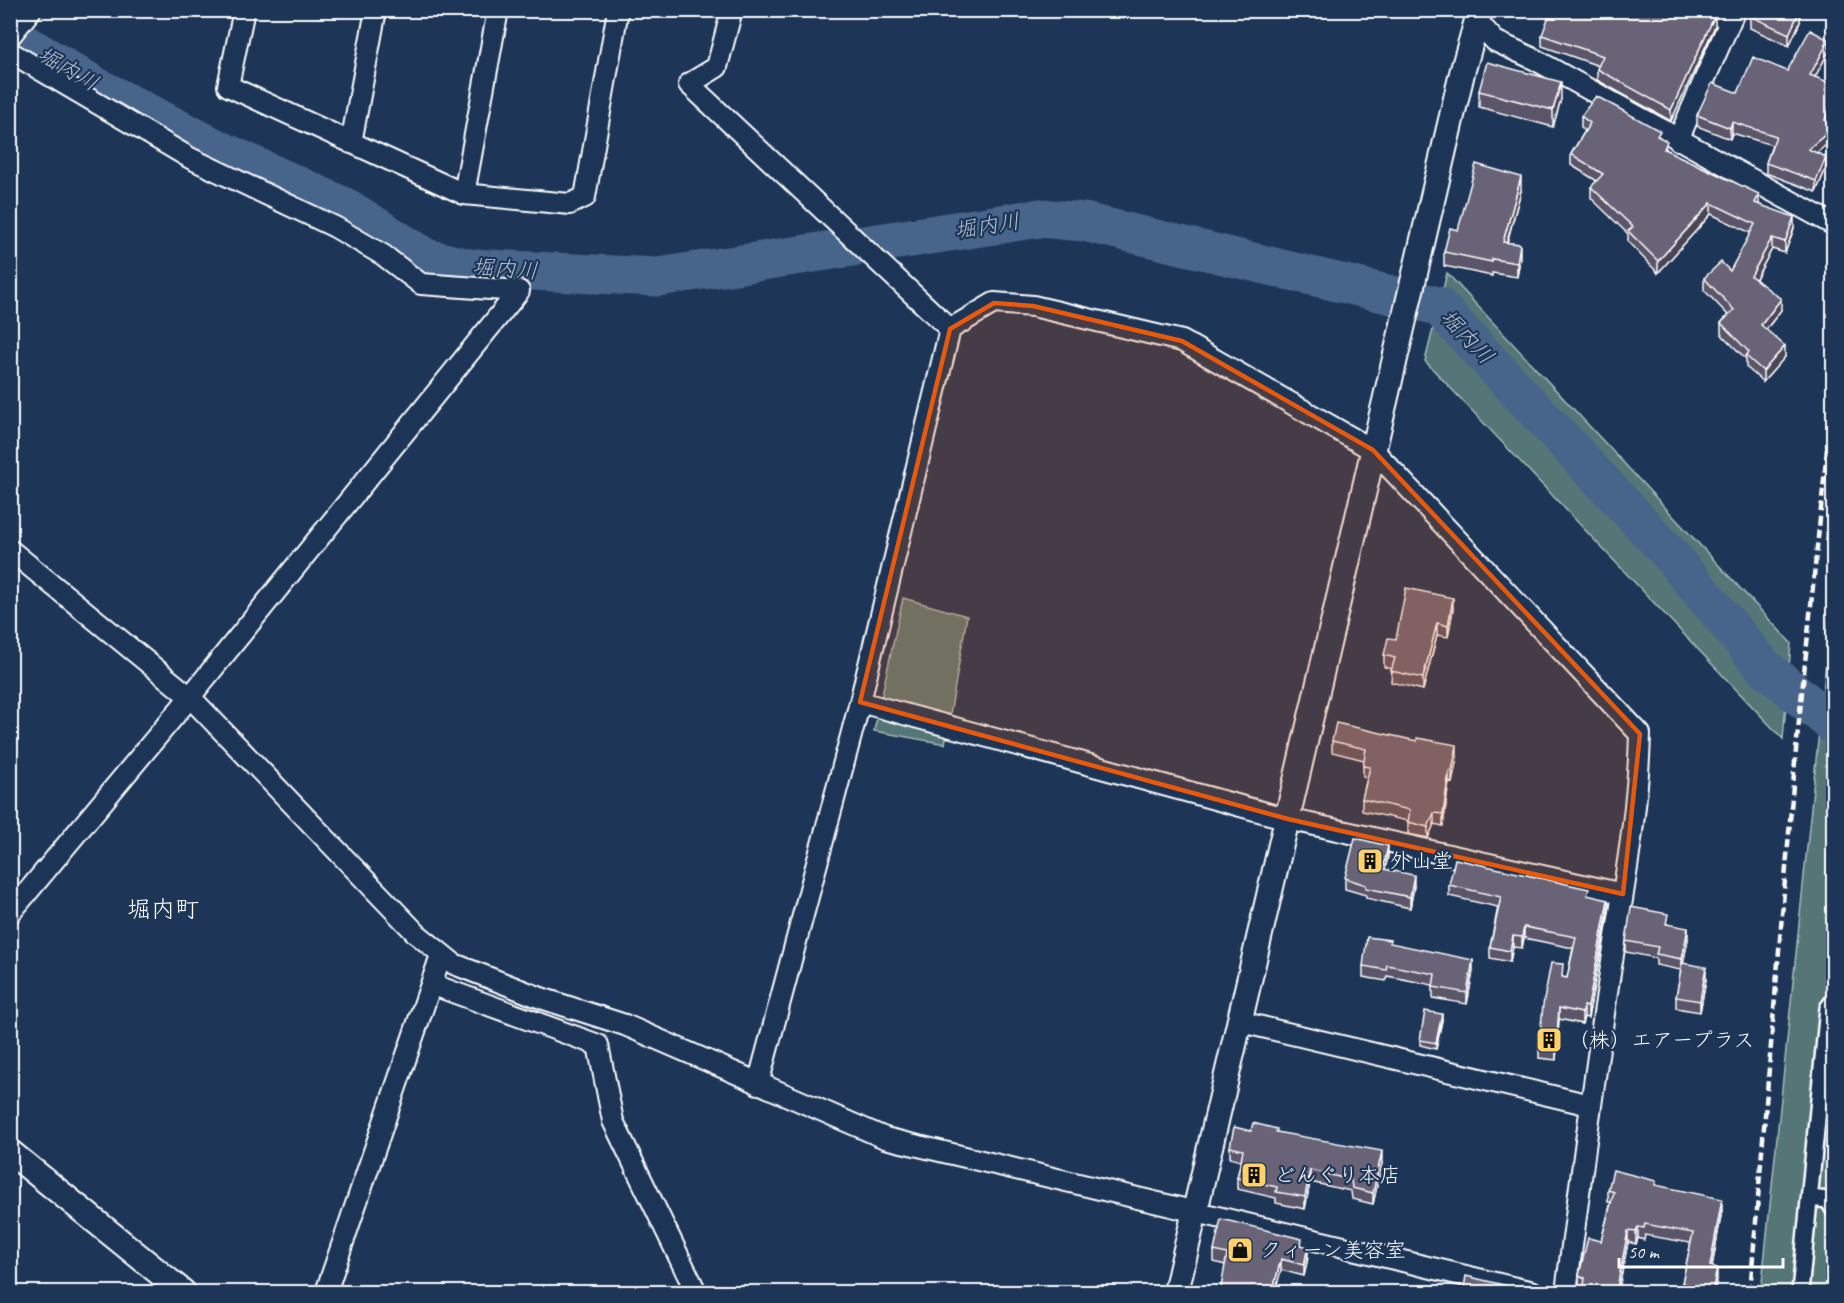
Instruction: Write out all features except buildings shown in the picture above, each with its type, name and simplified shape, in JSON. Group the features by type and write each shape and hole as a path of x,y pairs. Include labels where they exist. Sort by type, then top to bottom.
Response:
{"street":[{"path":"244,10 228,86 464,194 570,204 585,197 618,10"},
{"path":"351,143 375,10"},
{"path":"464,194 498,10"},
{"path":"732,10 717,67 689,84 951,329"},
{"path":"1678,140 1733,16 1711,10"},
{"path":"1478,16 1495,41 1534,58 1833,225"},
{"path":"1176,1293 1462,73 1478,16"},
{"path":"10,52 190,158 352,237 383,255 420,284 519,291 190,697 10,913"},
{"path":"758,1084 860,702 951,329 994,303 1033,306 1182,341 1373,450 1640,734 1640,761 1623,894 1590,1105 1566,1293"},
{"path":"10,550 190,697 417,934 453,964 541,998 625,1025 885,1138 1533,1293"},
{"path":"860,702 1288,819 1623,894"},
{"path":"326,1293 441,955"},
{"path":"431,984 598,1045 613,1121 696,1293"},
{"path":"1800,1293 1828,1008 1833,1000"},
{"path":"1241,1022 1590,1105"},
{"path":"10,1152 183,1293"},
{"path":"1810,1198 1828,1200 1833,1210"}],"highlighted area":[{"path":"994,303 1033,306 1182,341 1373,450 1640,734 1623,894 1288,819 860,702 950,329"}],"green space":[{"path":"1447,273 1791,643 1783,739 1425,361"},
{"path":"1833,538 1833,1292 1761,1292 1826,663"},
{"path":"903,598 967,616 945,744 874,731"}],"waterway":[{"name":"堀内川","path":"10,35 97,87 220,150 347,208 426,258 469,268 658,277 1040,218 1084,222 1438,306 1667,551 1763,666 1834,725"}],"railway":[{"path":"1750,1292 1796,750 1834,383"}],"place":[{"name":"外山堂","path":"1370,861"},
{"name":"（株）エアープラス","path":"1549,1040"},
{"name":"どんぐり本店","path":"1254,1175"},
{"name":"クィーン美容室","path":"1240,1250"}],"district":[{"name":"堀内町","path":"163,909"}]}
